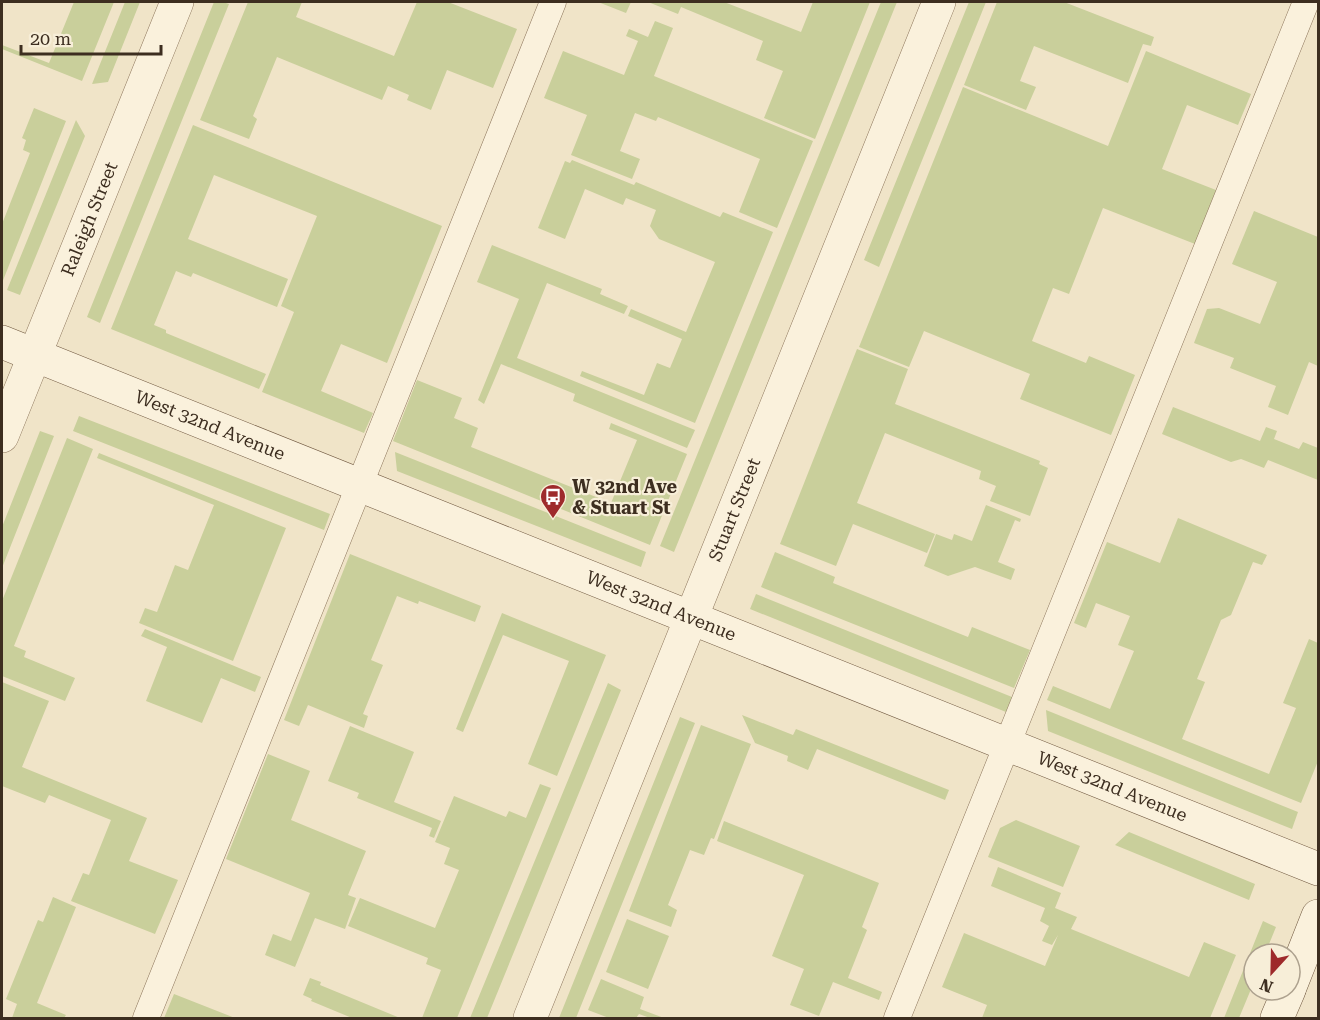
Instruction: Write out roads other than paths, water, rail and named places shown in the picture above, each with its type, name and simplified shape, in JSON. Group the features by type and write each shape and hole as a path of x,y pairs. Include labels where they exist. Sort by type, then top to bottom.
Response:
{"street":[{"name":"Raleigh Street","path":"2,436 177,2"},
{"name":"Stuart Street","path":"530,1018 939,2"},
{"name":"West 32nd Avenue","path":"2,342 1318,869"},
{"path":"1302,956 1318,916"},
{"path":"1278,1018 1284,1002"}],"lane":[{"path":"146,1018 553,2"},
{"path":"897,1018 1306,2"}],"place":[{"name":"W 32nd Ave & Stuart St","path":"553,520"}]}
